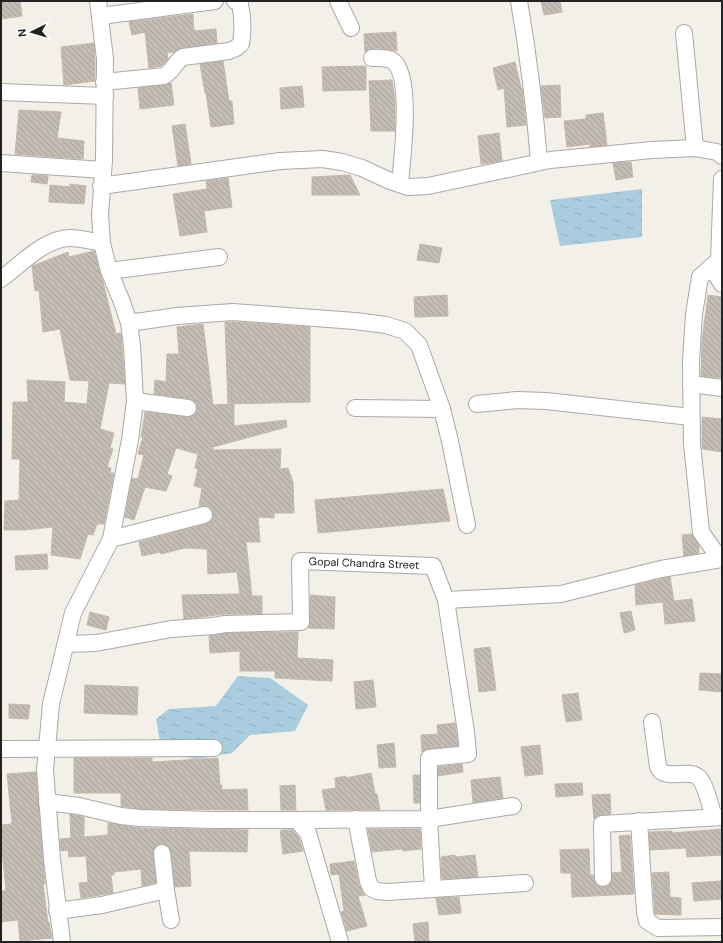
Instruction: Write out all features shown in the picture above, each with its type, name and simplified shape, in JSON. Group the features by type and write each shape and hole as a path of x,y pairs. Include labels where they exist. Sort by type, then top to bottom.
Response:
{"street":[{"path":"62,942 57,911 45,770 51,704 73,613 111,539 130,440 135,401 132,346 128,323 122,302 108,271 102,243 100,215 103,170 105,59 99,8 215,1"},
{"path":"1,92 105,90 164,76 169,73 178,60 183,57 229,51 241,44 242,27 240,4 235,1"},
{"path":"338,1 351,28"},
{"path":"519,1 535,109 539,162"},
{"path":"684,33 695,148"},
{"path":"372,58 386,58 394,62 400,70 404,85 405,101 400,184"},
{"path":"101,186 280,161 323,158 362,168 408,187 428,186 539,162 652,150 695,148 717,152 722,156"},
{"path":"1,163 103,170"},
{"path":"722,179 719,260 700,277 694,314 691,361 692,444 701,532 715,552 722,555"},
{"path":"1,279 45,245 58,240 70,238 102,243"},
{"path":"108,271 219,258"},
{"path":"711,267 722,284"},
{"path":"128,323 177,316 233,312 312,317 386,325 405,331 420,346 442,409 467,525"},
{"path":"691,384 722,388"},
{"path":"477,404 517,400 546,401 691,417"},
{"path":"135,401 188,408"},
{"path":"355,408 442,409"},
{"path":"111,539 204,515"},
{"path":"433,889 429,819 428,758 468,754 446,600 561,594 661,569 722,559"},
{"name":"Gopal Chandra Street","path":"66,644 96,643 171,629 225,624 301,622 300,561 433,566 446,600"},
{"path":"603,878 602,824 718,817 704,786 698,777 693,775 670,774 662,772 658,767 652,722"},
{"path":"1,749 46,750 214,748"},
{"path":"48,802 79,806 121,816 214,820 429,819 513,806"},
{"path":"296,820 308,833 340,942"},
{"path":"356,820 368,881 371,888 377,891 387,892 525,883"},
{"path":"639,821 645,912 647,921 658,928 722,927"},
{"path":"162,853 171,920"},
{"path":"57,911 102,905 166,890"}],"water":[{"path":"642,189 642,237 560,246 550,200"},
{"path":"238,676 270,678 308,705 295,731 250,735 232,753 196,759 162,753 156,719 169,709 216,706"}],"building":[{"path":"1,1 20,1 22,16 1,19"},
{"path":"541,1 560,1 562,12 544,15"},
{"path":"193,14 194,31 216,29 217,43 182,48 174,52 167,53 168,59 161,66 149,68 145,32 132,35 129,22"},
{"path":"396,32 397,51 377,48 365,52 364,34"},
{"path":"94,43 95,81 64,85 61,47"},
{"path":"223,61 229,101 232,101 234,124 211,127 200,64"},
{"path":"515,62 522,88 526,125 507,127 504,88 498,90 493,68"},
{"path":"366,66 366,90 323,91 322,67"},
{"path":"392,80 395,101 395,131 371,131 369,81"},
{"path":"171,83 174,105 140,109 138,88"},
{"path":"560,85 561,117 545,118 541,86"},
{"path":"302,86 304,107 281,109 280,88"},
{"path":"19,110 61,112 57,138 84,141 83,159 15,154"},
{"path":"603,113 607,145 590,147 590,144 567,147 564,121 586,119 586,115"},
{"path":"185,124 191,164 178,166 172,126"},
{"path":"499,133 502,161 481,164 478,136"},
{"path":"631,162 633,177 616,180 613,163"},
{"path":"32,175 48,176 47,184 31,182"},
{"path":"350,175 360,195 312,195 312,177"},
{"path":"228,178 232,207 204,211 207,232 180,236 173,194 207,189 206,181"},
{"path":"70,184 86,186 84,204 49,202 50,185 70,187"},
{"path":"420,244 442,248 439,263 417,260"},
{"path":"94,251 116,334 121,333 125,384 109,383 100,429 114,433 110,448 113,449 107,467 111,468 110,473 114,473 104,524 97,524 93,535 88,534 80,559 51,555 53,527 25,530 4,530 5,501 19,500 20,459 12,459 13,402 28,402 27,380 65,382 64,402 87,404 89,381 70,380 60,329 43,332 39,290 35,291 32,266 68,252 69,257"},
{"path":"447,295 448,316 415,317 414,297"},
{"path":"708,295 722,297 722,378 701,376 702,341"},
{"path":"225,322 310,327 310,402 228,404"},
{"path":"203,324 213,405 234,404 234,426 286,420 287,427 213,447 213,450 281,449 280,469 288,468 293,482 294,513 274,513 274,518 258,517 260,542 246,542 252,596 262,596 262,614 225,614 184,619 182,595 240,594 237,572 208,574 207,549 185,548 161,554 160,552 142,556 139,542 206,524 213,518 213,513 210,508 206,506 199,506 202,488 194,486 198,469 195,468 198,454 176,448 167,474 172,476 166,491 145,487 134,520 125,517 132,478 138,479 144,455 138,454 143,437 141,437 145,412 191,417 197,410 197,404 193,400 154,394 155,380 166,382 167,354 179,354 177,327"},
{"path":"702,417 722,419 722,452 702,449"},
{"path":"443,489 450,521 318,533 315,500"},
{"path":"692,534 699,545 699,553 684,556 682,535"},
{"path":"47,554 48,569 16,570 15,556"},
{"path":"670,577 674,601 692,599 695,621 665,624 663,602 636,605 635,585"},
{"path":"310,595 335,597 334,629 308,628 310,622"},
{"path":"631,611 635,630 624,633 620,613"},
{"path":"90,612 109,617 106,630 87,625"},
{"path":"298,632 297,658 333,660 332,681 275,678 275,671 240,671 240,651 210,653 209,636 226,633"},
{"path":"490,647 496,690 479,692 474,649"},
{"path":"700,673 722,674 722,692 699,690"},
{"path":"373,680 376,707 356,709 354,682"},
{"path":"85,685 138,687 137,715 84,713"},
{"path":"578,693 582,720 566,722 562,695"},
{"path":"9,704 30,705 28,719 9,718"},
{"path":"455,723 458,746 428,749 422,752 421,735 438,734 437,725"},
{"path":"394,743 396,767 379,768 377,745"},
{"path":"540,745 543,774 525,776 521,747"},
{"path":"74,758 152,758 152,762 218,758 220,785 222,785 222,790 247,789 248,810 141,809 121,806 121,793 74,793"},
{"path":"462,764 463,772 438,776 438,767"},
{"path":"36,772 45,884 43,884 48,923 49,922 52,938 20,941 18,920 1,922 1,891 6,891 1,825 12,824 7,774"},
{"path":"371,773 380,810 326,810 322,790 336,788 335,778 346,776 346,778"},
{"path":"413,775 420,775 420,803 414,803"},
{"path":"500,777 503,798 473,803 471,780"},
{"path":"582,783 583,795 556,797 555,784"},
{"path":"295,785 296,810 281,810 280,786"},
{"path":"610,794 611,814 601,815 594,819 592,795"},
{"path":"70,814 84,817 84,837 108,835 108,823 140,828 248,830 247,852 189,851 191,886 175,887 171,852 169,847 161,844 156,846 153,854 156,883 142,886 141,869 114,872 114,875 111,875 113,893 81,898 79,883 88,882 86,856 69,857 68,850 61,851 60,839 71,838"},
{"path":"368,829 420,829 421,849 372,852"},
{"path":"722,829 722,855 687,857 686,848 650,850 649,832 672,831 672,833"},
{"path":"293,830 299,838 303,851 283,854 280,831"},
{"path":"630,835 634,894 572,897 571,873 561,873 560,850 589,849 590,875 593,875 595,883 598,886 604,887 611,883 612,873 622,872 619,836"},
{"path":"455,855 455,857 475,855 478,877 442,879 441,857"},
{"path":"354,861 359,885 365,895 358,896 367,926 347,931 341,912 344,911 339,874 331,875 330,864"},
{"path":"669,872 670,897 681,898 681,915 655,914 652,873"},
{"path":"721,881 722,899 694,901 692,883"},
{"path":"459,897 461,913 439,915 436,898"},
{"path":"428,922 429,942 415,942 413,924"}]}
